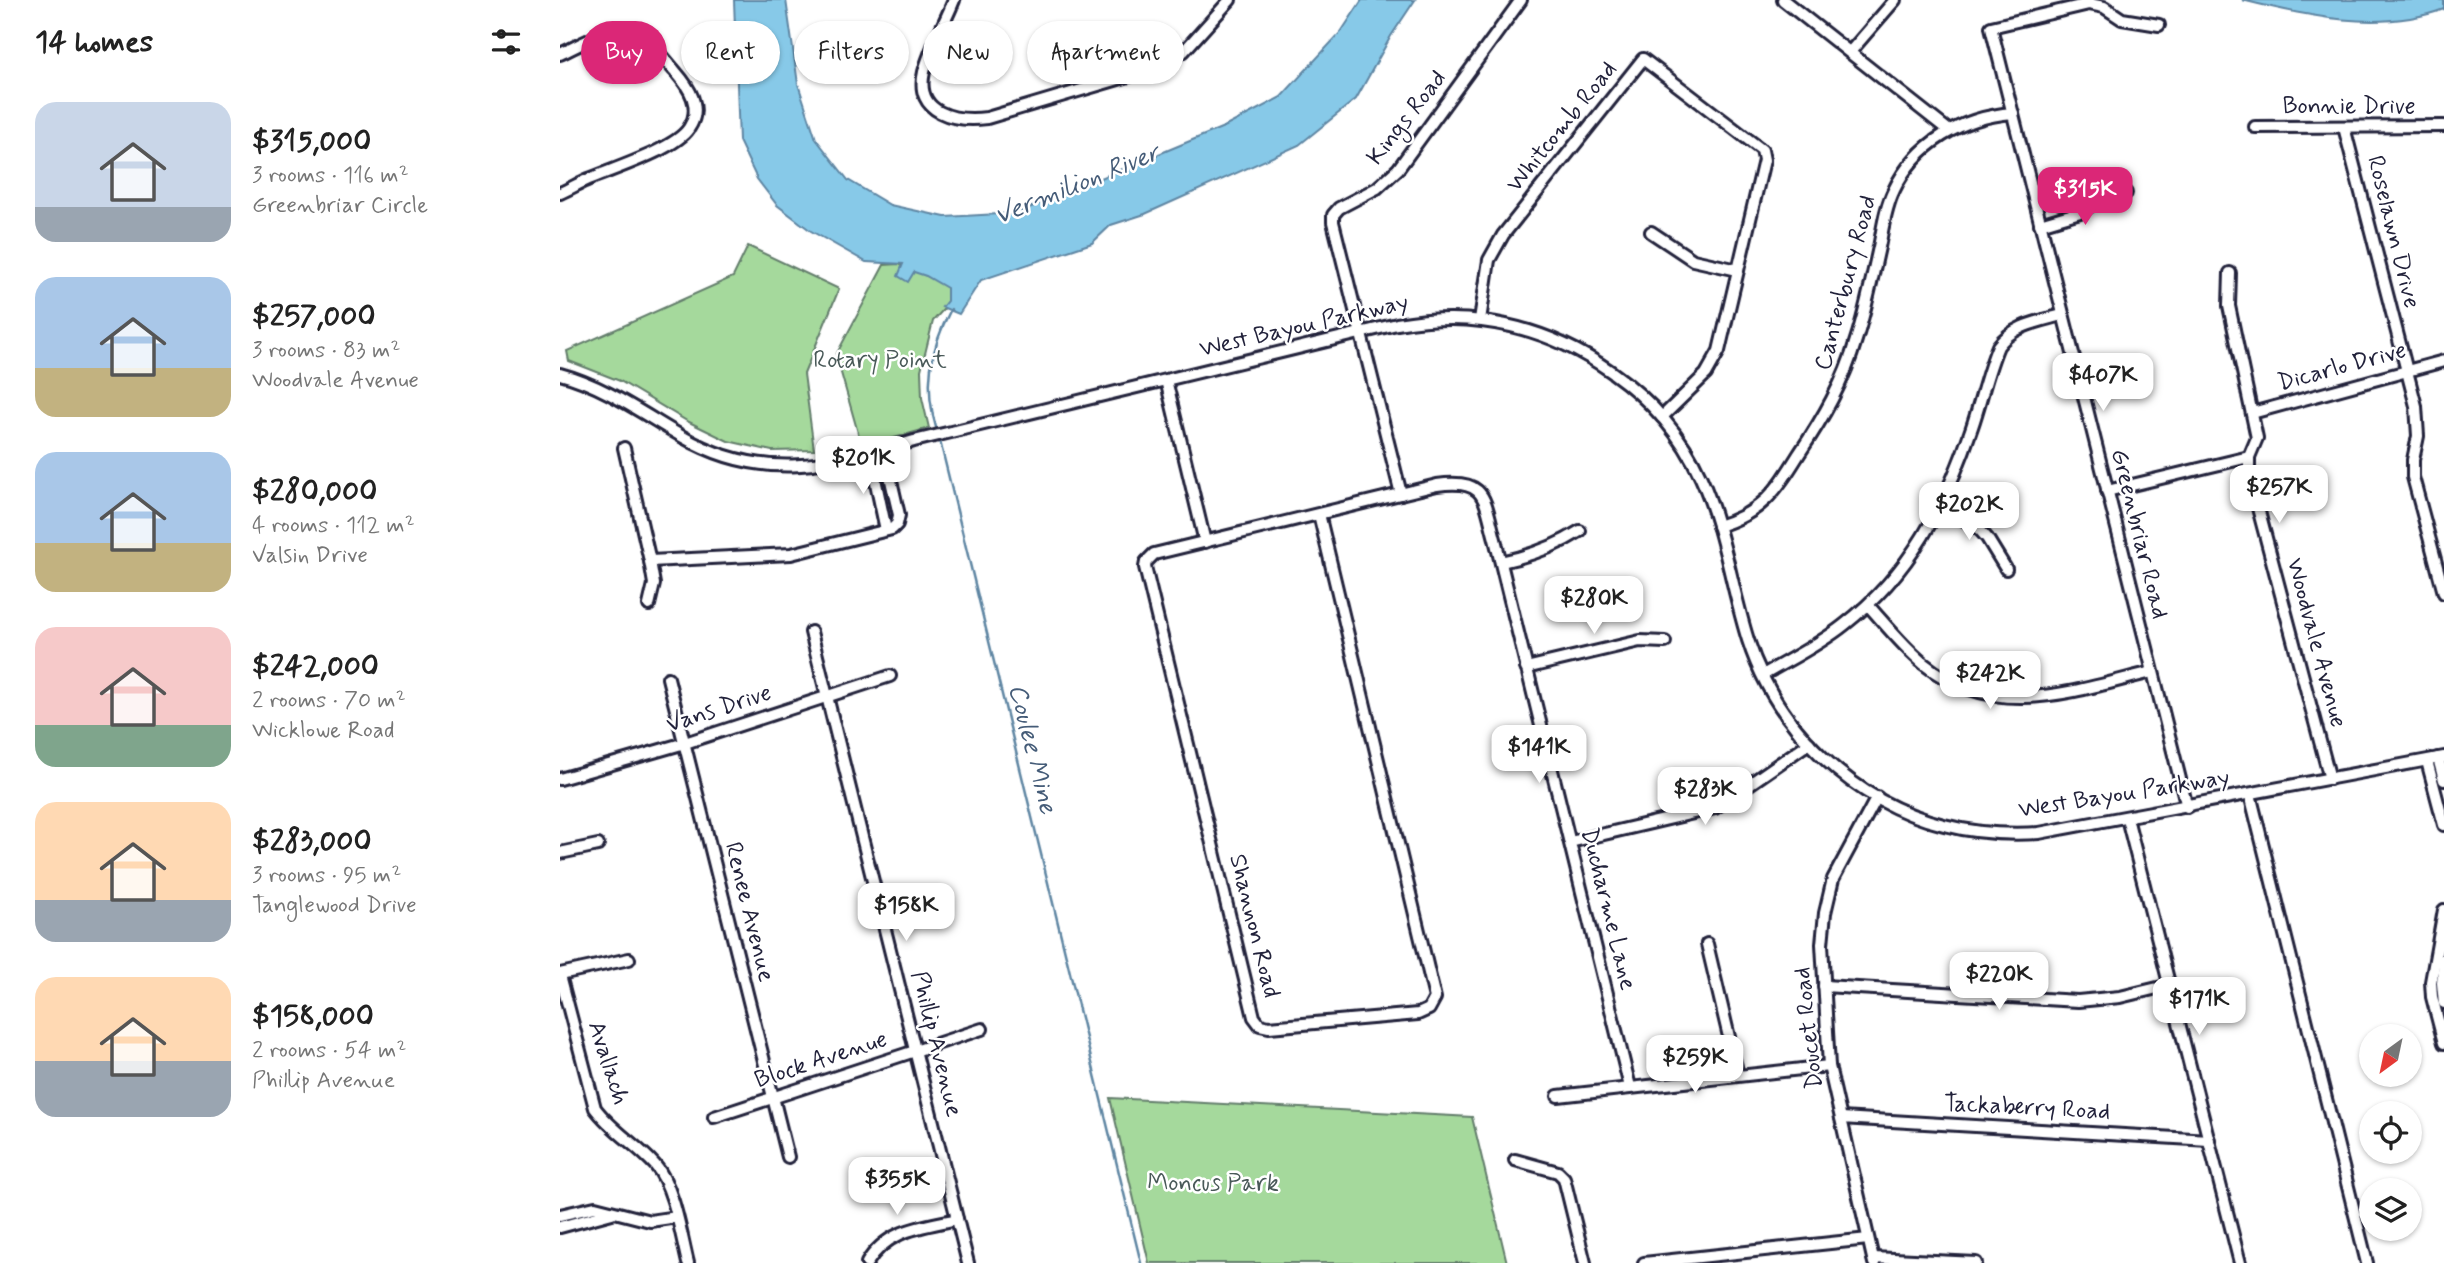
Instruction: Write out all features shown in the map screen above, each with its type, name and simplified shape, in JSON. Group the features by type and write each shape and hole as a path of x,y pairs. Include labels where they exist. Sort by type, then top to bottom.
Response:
{"street":[{"path":"954,0 926,66 923,81 926,97 937,111 946,117 965,120 987,118 1159,67 1184,51 1230,0"},
{"name":"Kings Road","path":"1401,494 1333,215 1339,208 1377,188 1398,170 1521,0"},
{"path":"1783,0 1948,130"},
{"path":"1850,52 1895,0"},
{"name":"Greenbriar Road","path":"2159,24 2122,19 2104,7 2089,4 1991,27 2187,807"},
{"path":"560,54 614,33 641,36 654,45 683,79 692,94 695,106 689,129 672,142 629,164 560,193"},
{"name":"Whitcomb Road","path":"1480,320 1489,260 1503,235 1643,59 1762,150 1764,160 1722,339 1713,363 1697,383 1662,417"},
{"name":"Canterbury Road","path":"1718,526 1751,513 1771,496 1830,405 1842,382 1857,337 1892,192 1911,164 1948,130 1987,116 2013,113"},
{"name":"Bonnie Drive","path":"2255,127 2444,126"},
{"name":"Roselawn Drive","path":"2344,127 2407,371 2418,424 2413,477 2444,593"},
{"path":"2039,223 2080,212 2112,192 2126,193"},
{"path":"1651,232 1693,260 1738,270"},
{"name":"Woodvale Avenue","path":"2230,273 2229,306 2257,441 2249,457 2249,474 2330,779"},
{"path":"1763,675 1825,639 1868,605 1892,581 1914,553 1942,506 1972,427 1998,346 2018,328 2062,315"},
{"name":"West Bayou Parkway","path":"560,374 612,395 685,439 728,457 760,464 816,465 870,455 961,430 1361,332 1421,320 1480,320 1528,331 1577,351 1627,384 1662,417 1696,468 1718,526 1748,640 1781,708 1809,743 1837,770 1877,797 1942,825 1988,833 2039,833 2436,758"},
{"name":"Dicarlo Drive","path":"2252,414 2444,361"},
{"path":"1166,380 1205,542"},
{"path":"624,448 654,584 649,605"},
{"path":"650,561 791,554 895,527 899,515 884,450"},
{"path":"870,455 886,530"},
{"path":"2107,491 2249,457"},
{"name":"Shannon Road","path":"1319,514 1435,992 1433,1003 1418,1014 1269,1027 1261,1025 1254,1017 1145,568 1147,559 1154,554 1401,494 1446,484"},
{"name":"Ducharme Lane","path":"1446,484 1475,487 1486,505 1630,1087"},
{"path":"1942,506 1979,529 1987,537 2006,569"},
{"path":"1501,562 1556,546 1580,531"},
{"path":"1868,605 1925,665 1956,684 1982,693 2017,699 2052,696 2152,672"},
{"name":"Phillip Avenue","path":"811,632 968,1263"},
{"path":"1526,668 1640,641 1665,642"},
{"name":"Vans Drive","path":"560,779 685,743 890,676"},
{"name":"Renee Avenue","path":"668,678 788,1157"},
{"path":"1570,842 1715,808 1809,743"},
{"path":"2436,758 2444,780"},
{"path":"2436,758 2444,825"},
{"path":"2250,794 2367,1263"},
{"name":"Doucet Road","path":"1873,1261 1829,1066 1822,944 1828,897 1838,867 1877,797"},
{"path":"2127,818 2240,1263"},
{"path":"560,853 598,845"},
{"path":"2441,1007 2431,971 2444,910"},
{"path":"1707,944 1738,1075"},
{"path":"560,974 629,959"},
{"path":"2444,959 2441,1007 2444,1043"},
{"name":"Avallach","path":"560,974 595,1108 605,1123 655,1165 666,1181 688,1263"},
{"path":"1824,986 2078,1001 2120,997 2170,985"},
{"name":"Block Avenue","path":"714,1117 982,1029"},
{"path":"1559,1096 1829,1066"},
{"name":"Tackaberry Road","path":"1841,1118 2209,1140"},
{"path":"1515,1160 1558,1172 1564,1178 1585,1263"},
{"path":"560,1215 595,1207 650,1221 677,1217"},
{"path":"560,1227 614,1212"},
{"path":"867,1263 876,1250 894,1236 957,1219"},
{"path":"1644,1263 1725,1259 1868,1239"},
{"path":"1873,1261 1976,1263"}],"green space":[{"path":"748,246 839,289 804,374 814,450 772,451 728,441 687,421 620,381 569,361 567,351 733,277"},
{"name":"Rotary Point","path":"899,264 950,286 950,302 933,321 921,370 922,398 929,428 862,447 836,355 884,265"},
{"name":"Moncus Park","path":"1110,1098 1472,1117 1507,1263 1149,1263"}],"water":[{"path":"734,0 786,0 794,56 794,84 798,84 816,139 848,180 890,205 945,217 1017,213 1226,126 1281,97 1341,32 1362,0 1415,0 1391,36 1356,99 1299,145 1145,214 1111,225 1092,243 981,280 959,314 942,307 947,301 947,288 914,272 908,282 898,276 903,264 866,262 811,231 777,205 757,179 739,141 737,84 780,84 780,21 735,21"},
{"path":"2242,0 2444,0 2444,9 2394,20 2343,20"}],"waterway":[{"name":"Coulee Mine","path":"937,431 930,399 931,368 938,339 951,309"},
{"name":"Coulee Mine","path":"939,437 1141,1263"}],"water label":[{"name":"Vermilion River","path":"1077,185"}]}
